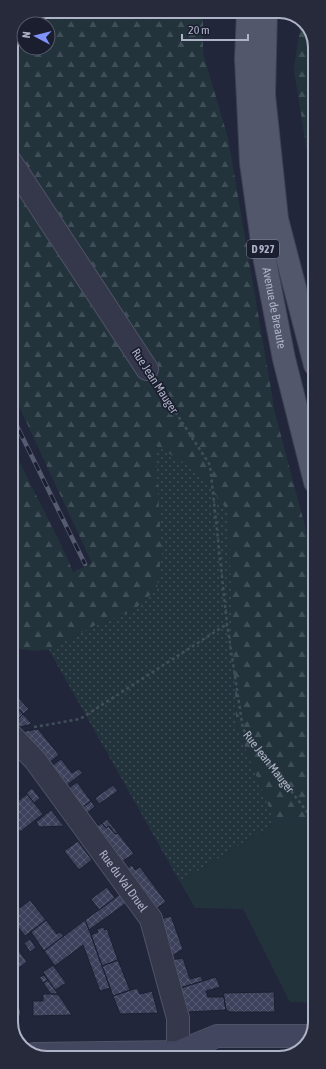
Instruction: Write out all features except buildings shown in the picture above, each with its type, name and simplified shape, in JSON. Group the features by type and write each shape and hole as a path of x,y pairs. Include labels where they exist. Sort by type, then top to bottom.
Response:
{"main road":[{"name":"Avenue de Breaute","path":"248,18 246,59 251,163 262,240 284,359 308,454"},
{"name":"Avenue de Breaute","path":"266,18 264,95 278,219 308,341"},
{"path":"185,1051 217,1036 304,1036"}],"street":[{"name":"Rue Jean Mauger","path":"18,173 147,369"},
{"name":"Rue du Val Druel","path":"19,733 35,760 151,919 178,1018 176,1051"}],"path":[{"name":"Rue Jean Mauger","path":"147,369 210,465 227,624 243,729 308,813"},
{"path":"19,733 80,719 227,624"}],"green space":[{"path":"56,18 203,18 203,53 228,138 275,413 308,538 308,820 275,823 236,725 227,511 197,471 156,446 162,553 157,589 132,612 96,625 49,650 34,651 18,649 18,459 73,572 92,563 18,404 18,56 56,56"},
{"path":"300,27 304,32 308,47 308,158 294,70"},
{"path":"155,445 197,471 228,511 236,725 275,823 180,882 49,650 96,625 132,612 157,589 162,553"},
{"path":"308,820 308,1003 290,1002 243,909 195,908 180,882 275,823"}],"railway":[{"path":"18,428 85,564"}]}
